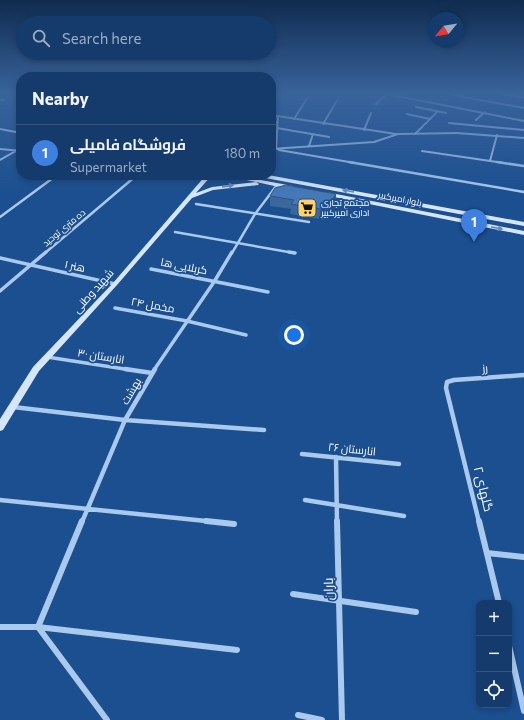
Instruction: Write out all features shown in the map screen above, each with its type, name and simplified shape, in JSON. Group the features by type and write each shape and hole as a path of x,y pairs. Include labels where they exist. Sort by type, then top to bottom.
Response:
{"main road":[{"path":"0,129 16,132"},
{"name":"بلوار امیرکبیر","path":"276,178 524,224"},
{"name":"شهید وطنی","path":"0,427 36,369 114,284 190,197 202,180"},
{"path":"251,180 300,189"},
{"path":"190,197 212,189 229,186 248,184 277,185"},
{"name":"بلوار امیرکبیر","path":"323,194 524,233"},
{"path":"445,217 447,209"}],"street":[{"path":"276,148 278,128 329,137"},
{"path":"348,128 398,134 457,133 524,138"},
{"path":"415,134 421,128"},
{"path":"498,128 524,130"},
{"path":"309,146 313,134"},
{"path":"276,148 374,142 398,134"},
{"path":"490,161 496,136"},
{"path":"276,148 284,152 524,192"},
{"path":"0,149 14,151"},
{"path":"0,160 14,151"},
{"path":"422,152 524,166"},
{"path":"0,217 50,180"},
{"name":"ده متری توحید","path":"0,291 131,180"},
{"name":"بهشت","path":"38,627 125,420 152,373 214,282 255,214 277,185"},
{"path":"196,204 309,222"},
{"path":"175,232 236,244 295,253"},
{"name":"هنر ۱","path":"0,258 114,284"},
{"name":"کربلایی ها","path":"151,269 268,292"},
{"name":"مخمل ۲۴","path":"115,308 187,321 246,335"},
{"name":"انارستان ۳۰","path":"47,357 152,373"},
{"name":"رز","path":"447,382 454,380 524,374"},
{"name":"گلهای ۲","path":"447,382 446,388 498,600"},
{"path":"12,407 125,420 264,430"},
{"name":"انارستان ۲۶","path":"302,454 399,464"},
{"name":"باران","path":"336,457 342,720"},
{"path":"0,500 234,524"},
{"path":"305,500 404,516"},
{"path":"487,553 524,557"},
{"path":"293,594 416,612"},
{"path":"0,627 38,627 237,650"},
{"path":"38,627 107,720"},
{"path":"512,659 524,709"},
{"path":"298,716 322,720"}],"building":[{"path":"286,185 336,194 326,210 291,204 294,200 270,196 275,188"}],"place":[{"name":"مجتمع تجاری اداری امیرکبیر","path":"307,208"},
{"name":"فروشگاه فامیلی","path":"474,242"}]}
